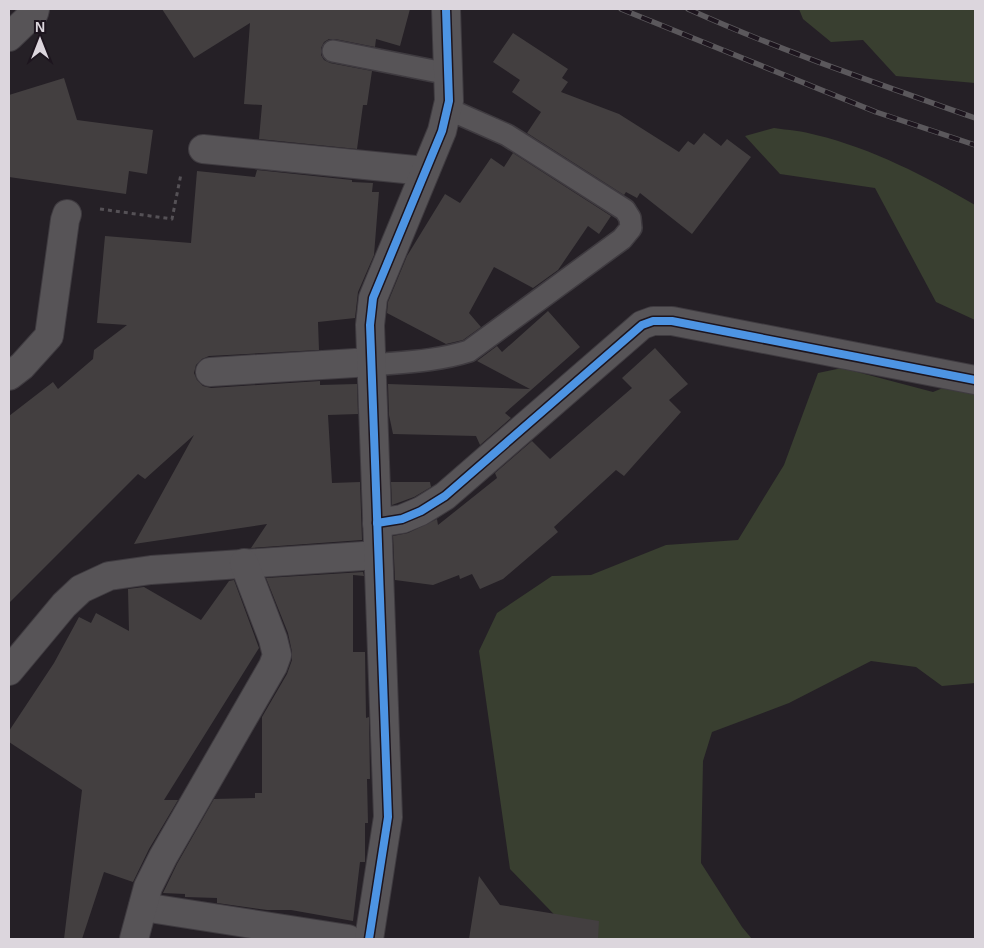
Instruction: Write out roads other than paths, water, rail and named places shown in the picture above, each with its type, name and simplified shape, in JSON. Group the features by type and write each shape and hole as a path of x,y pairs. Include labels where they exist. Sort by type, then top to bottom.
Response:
{"street":[{"path":"9,37 34,13 35,9"},
{"path":"369,939 388,817 370,324 373,298 442,131 448,109 449,74 446,9"},
{"path":"203,149 425,171"},
{"path":"9,376 22,366 49,336 67,214"},
{"path":"377,523 402,519 421,511 445,496 642,324 653,321 672,321 975,380"},
{"path":"210,372 372,363"},
{"path":"9,671 64,605 80,589 110,576 151,570 378,555"},
{"path":"134,939 148,887 163,857 277,655 273,639 244,564"},
{"path":"143,907 348,939"}],"lane":[{"path":"333,51 449,74"},
{"path":"372,363 427,360 469,351 622,239 631,228 630,218 625,210 507,135 448,109"}],"railway":[{"path":"621,9 876,112 975,145"},
{"path":"688,9 794,53 975,118"}]}
